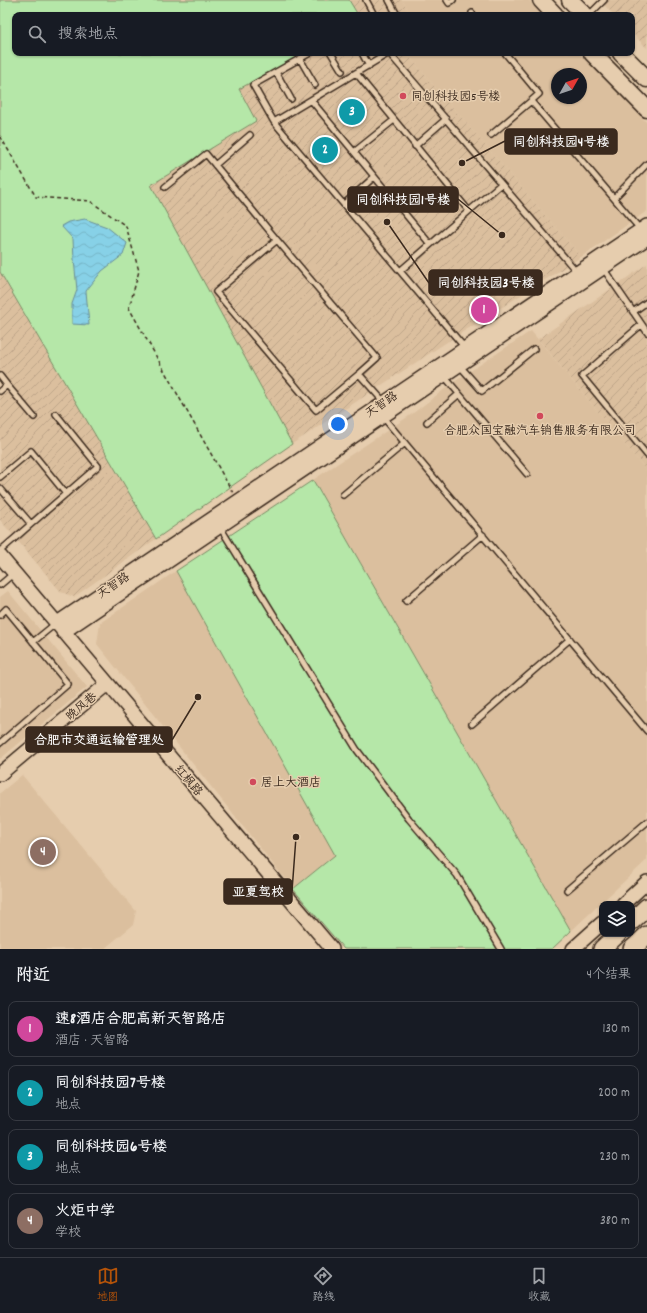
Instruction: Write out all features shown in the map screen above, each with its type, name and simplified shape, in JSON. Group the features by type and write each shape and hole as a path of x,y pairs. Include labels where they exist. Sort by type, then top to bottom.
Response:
{"highway":[{"path":"635,918 647,907"},
{"path":"632,949 647,935"},
{"path":"602,949 615,937"}],"main road":[{"path":"540,0 552,12"},
{"path":"570,0 582,12"},
{"path":"595,56 647,109"},
{"path":"624,56 647,80"}],"street":[{"name":"天智路","path":"60,628 238,501 577,273 645,231"},
{"name":"天智路","path":"60,628 220,526 603,268 645,231"},
{"name":"红枫路","path":"0,556 332,949"},
{"name":"晚风巷","path":"0,774 107,684"},
{"path":"626,901 647,882"},
{"path":"573,949 599,926"}],"lane":[{"path":"366,0 372,12"},
{"path":"389,0 395,12"},
{"path":"447,0 449,3 453,0"},
{"path":"592,12 604,0"},
{"path":"304,56 253,85 274,122 465,348"},
{"path":"333,56 342,71"},
{"path":"364,56 369,66"},
{"path":"274,122 384,56"},
{"path":"392,56 577,273"},
{"path":"491,134 539,94 507,56"},
{"path":"300,58 315,85"},
{"path":"276,72 291,99"},
{"path":"356,73 468,211"},
{"path":"311,100 430,244"},
{"path":"531,101 614,198 645,231"},
{"path":"415,146 446,119"},
{"path":"354,152 394,120"},
{"path":"215,164 250,135"},
{"path":"165,187 206,154 377,358 316,410 216,292 277,240"},
{"path":"614,198 647,164"},
{"path":"344,204 374,177"},
{"path":"400,271 501,184"},
{"path":"603,268 647,332"},
{"path":"633,312 647,302"},
{"path":"641,325 582,376 647,455"},
{"path":"459,365 482,391 534,349"},
{"path":"358,374 384,403"},
{"path":"443,375 527,474"},
{"path":"0,376 34,417"},
{"path":"0,391 7,384"},
{"path":"427,422 459,394"},
{"path":"0,551 98,466 56,414"},
{"path":"382,416 647,731"},
{"path":"343,495 405,443"},
{"path":"0,477 32,451 66,494"},
{"path":"0,488 31,524"},
{"path":"220,526 357,750 409,820 456,875 501,949"},
{"path":"406,601 483,536"},
{"path":"0,585 14,573"},
{"path":"0,615 6,609 68,684 0,743"},
{"path":"34,642 60,628"},
{"path":"472,724 570,640"},
{"path":"568,890 647,822"}],"path":[{"path":"0,136 36,197 90,201 126,226 139,272 129,308 238,501"}],"shaded area":[{"path":"349,0 402,0 409,12 356,12"},
{"path":"402,0 529,0 540,12 409,12"},
{"path":"599,0 647,0 647,48 635,36 635,12 611,12"},
{"path":"299,56 409,56 581,257 447,342 292,444 151,185 256,121 239,89"},
{"path":"409,56 582,56 647,123 647,211 581,257"},
{"path":"647,264 647,471 538,339"},
{"path":"0,272 156,539 74,597 61,592 0,520"},
{"path":"531,331 647,471 647,860 603,901 599,901 599,905 571,931 313,480 412,414 454,382"},
{"path":"176,571 335,855 293,889 97,644 100,623"},
{"path":"8,591 87,687 0,759 0,597"},
{"path":"22,775 136,911 133,925 104,949 0,949 0,793"}],"green space":[{"path":"0,0 349,0 356,12 12,12 12,56 299,56 239,89 256,121 151,185 292,444 156,539 0,272"},
{"path":"313,480 571,931 552,949 344,949 293,889 335,855 176,571"}],"water":[{"path":"85,219 107,227 127,243 123,255 102,271 86,291 89,325 72,324 72,304 77,290 73,239 61,226 68,222"}],"place":[{"name":"同创科技园5号楼","path":"403,96"},
{"name":"同创科技园6号楼","path":"352,112"},
{"name":"同创科技园7号楼","path":"325,150"},
{"name":"同创科技园4号楼","path":"462,163"},
{"name":"同创科技园3号楼","path":"387,222"},
{"name":"同创科技园1号楼","path":"502,235"},
{"name":"速8酒店合肥高新天智路店","path":"484,310"},
{"name":"合肥众国宝融汽车销售服务有限公司","path":"540,416"},
{"name":"合肥市交通运输管理处","path":"198,697"},
{"name":"居上大酒店","path":"253,782"},
{"name":"亚夏驾校","path":"296,837"},
{"name":"火炬中学","path":"43,852"}]}
